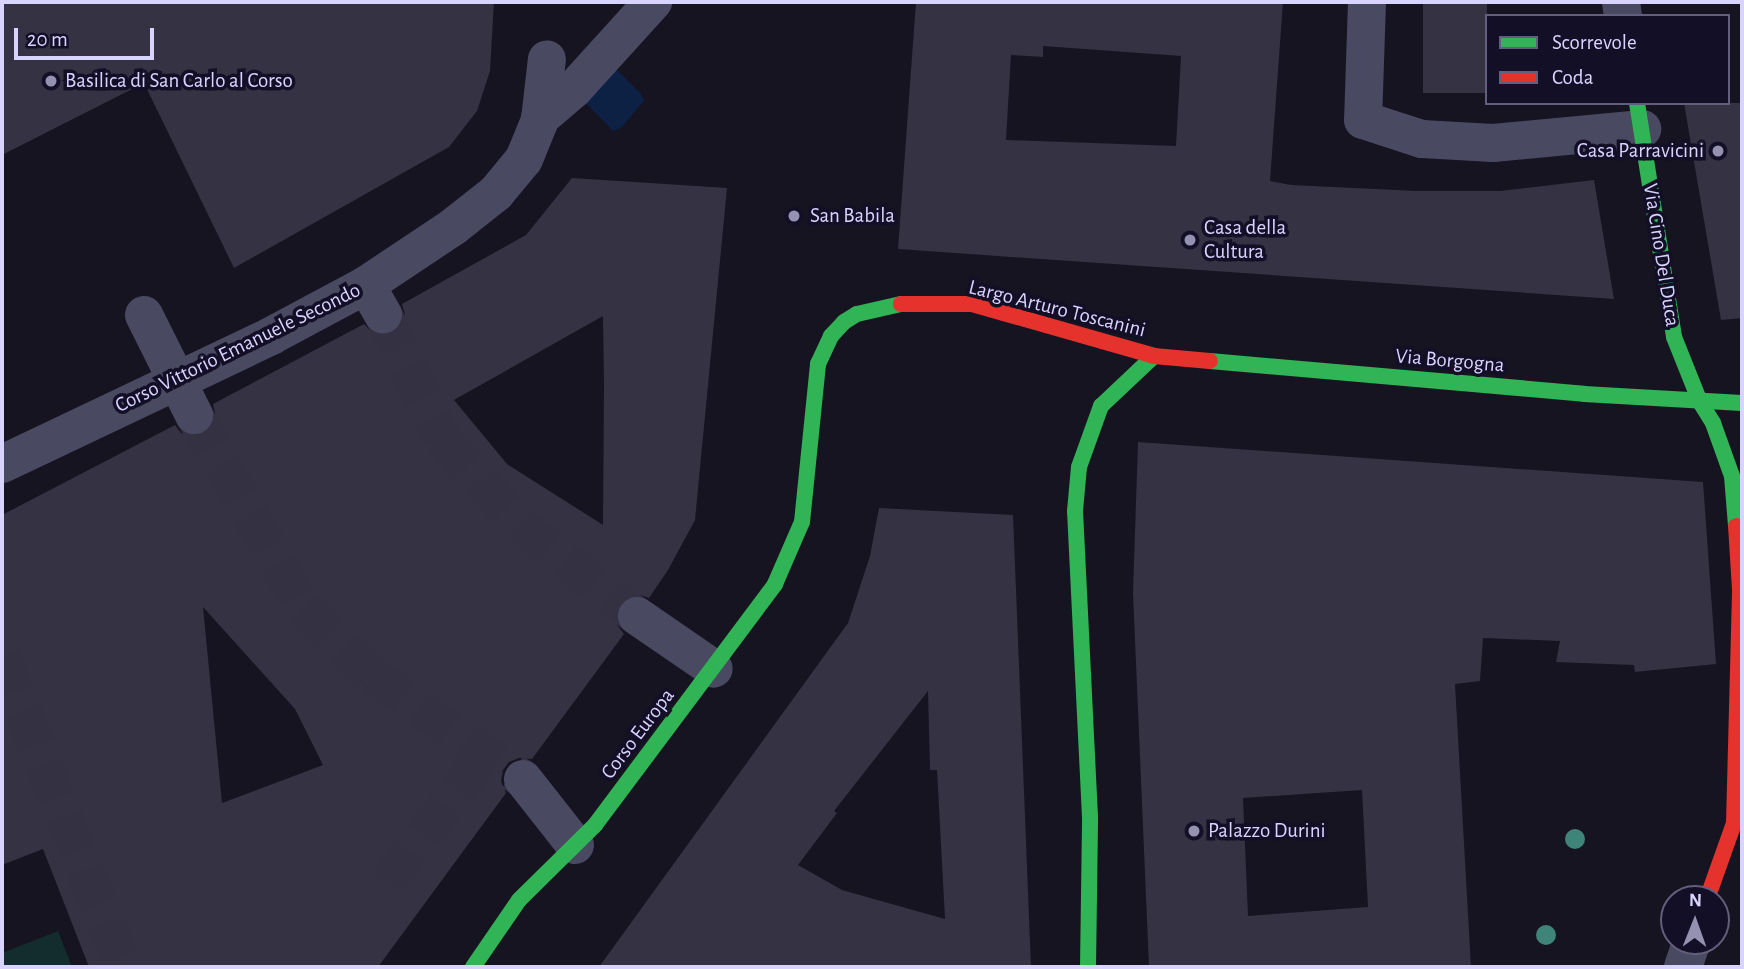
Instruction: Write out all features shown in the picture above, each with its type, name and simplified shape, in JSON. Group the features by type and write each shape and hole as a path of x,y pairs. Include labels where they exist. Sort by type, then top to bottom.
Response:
{"street":[{"path":"540,119 574,89 653,2"},
{"path":"1367,2 1363,120 1422,139 1493,143 1640,116"},
{"path":"540,119 547,58"},
{"name":"Via Cino Del Duca","path":"1640,116 1674,337 1700,402 1713,423 1732,476 1741,589 1738,825 1712,885"},
{"name":"Corso Vittorio Emanuele Secondo","path":"2,464 271,336 375,299 453,227 496,193 524,159 540,119"},
{"name":"Largo Arturo Toscanini","path":"804,505 812,395 818,364 831,336 844,322 857,314 891,304 972,304 1154,356"},
{"path":"144,315 194,415"},
{"name":"Via Borgogna","path":"1154,356 1700,402 1742,403"},
{"name":"Largo Arturo Toscanini","path":"1088,967 1091,839 1075,511 1079,467 1101,406 1154,356"},
{"name":"Corso Europa","path":"473,967 519,900 595,825 775,584 793,546 804,505"},
{"path":"637,616 714,669"},
{"path":"523,779 575,845"}],"green space":[{"path":"58,931 72,967 2,967 2,953"}],"water":[{"path":"616,69 641,94 644,101 621,128 613,131 586,103"}],"building":[{"path":"2,2 494,2 490,71 477,111 449,147 234,268 144,83 2,155"},
{"path":"916,2 1283,2 1270,181 1291,185 1417,191 1500,191 1594,180 1614,299 898,249","holes":["1043,46 1181,56 1176,146 1006,140 1011,55 1043,57"]},
{"path":"1423,2 1487,2 1485,93 1423,93"},
{"path":"1742,103 1742,318 1721,320 1684,105"},
{"path":"572,178 727,188 695,520 668,570 649,598 638,594 628,596 619,603 615,615 617,625 624,634 532,759 519,758 509,762 503,770 501,781 506,793 378,967 89,967 43,849 2,865 2,515 175,425 181,433 192,437 204,434 213,426 216,417 213,404 364,324 373,333 384,336 395,332 405,315 402,304 526,235","holes":["603,316 604,384 603,525 507,464 454,400","203,607 295,709 323,765 222,803"]},
{"path":"1138,442 1703,482 1716,664 1635,672 1634,665 1556,662 1560,641 1483,638 1480,681 1455,684 1471,967 1149,967 1133,593","holes":["1362,790 1368,907 1248,916 1243,798"]},
{"path":"879,508 1013,515 1031,967 599,967 848,623 870,556","holes":["928,691 930,770 937,770 945,919 842,890 798,865 837,813 834,811"]}],"tunnel":[{"path":"383,314 442,439 520,525 637,616"},
{"path":"194,415 303,608 372,675 523,779"},
{"path":"2,657 123,967"},
{"path":"388,881 487,752"}],"traffic: fast":[{"path":"1637,105 1674,337 1700,402 1713,423 1732,476 1736,526"},
{"path":"473,967 519,900 595,825 775,584 802,522 818,364 831,336 844,322 857,314 901,304"},
{"path":"1088,967 1090,817 1075,511 1079,467 1101,406 1154,356"},
{"path":"1210,361 1584,394 1742,403"}],"traffic: jam":[{"path":"901,304 972,304 1154,356 1210,361"},
{"path":"1712,885 1734,823 1740,589 1736,526"}],"place":[{"name":"Basilica di San Carlo al Corso","path":"51,81"},
{"name":"Casa Parravicini","path":"1718,151"},
{"name":"San Babila","path":"794,216"},
{"name":"Casa della Cultura","path":"1190,240"},
{"name":"Palazzo Durini","path":"1194,831"}]}
